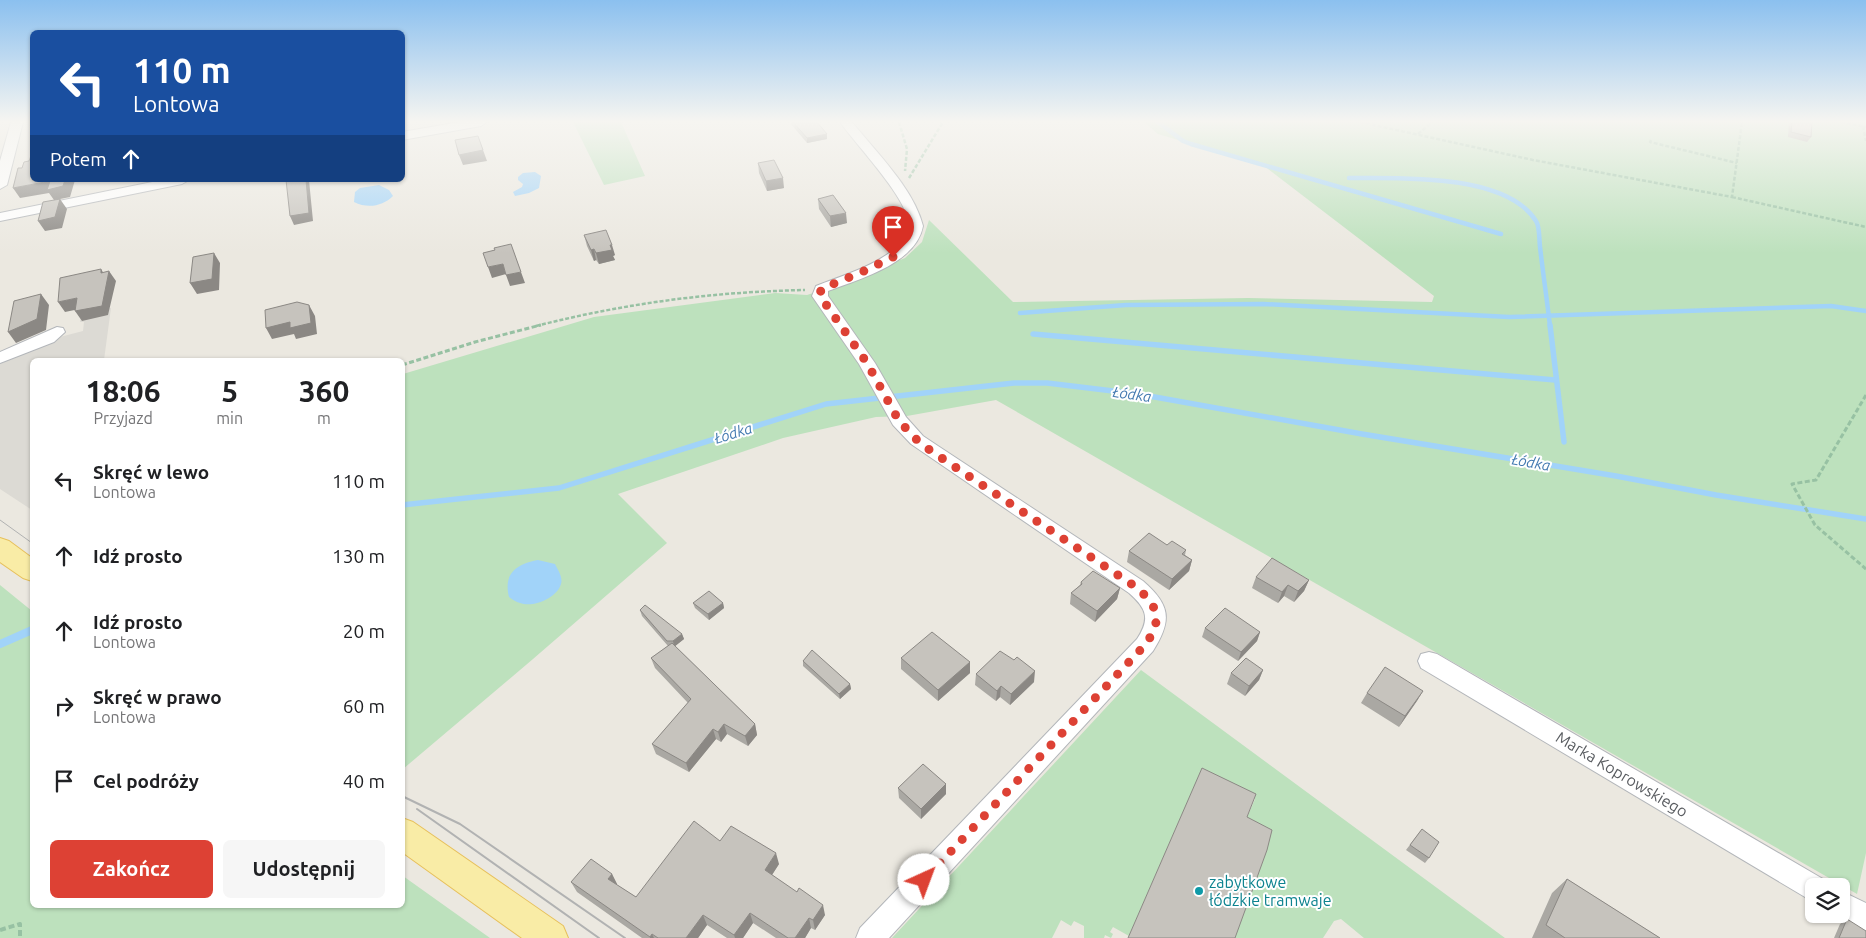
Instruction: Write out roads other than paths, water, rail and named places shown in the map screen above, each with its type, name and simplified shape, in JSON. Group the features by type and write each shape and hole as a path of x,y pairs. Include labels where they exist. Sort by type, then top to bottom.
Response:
{"main road":[{"path":"0,548 30,570"},
{"path":"405,835 550,938"}],"street":[{"path":"0,185 5,166"},
{"path":"870,938 1145,645 1156,628 1157,620 1150,600 1136,587 931,451 908,431 893,413 867,363 820,296 821,289 893,257 910,242 916,226 914,216 901,194 879,166"},
{"path":"0,217 172,182"},
{"path":"0,358 48,338 56,332"},
{"name":"Marka Koprowskiego","path":"1429,661 1805,883"},
{"path":"1850,909 1866,918"}],"water":[{"path":"535,172 541,176 539,188 529,193 515,196 513,192 522,187 523,184 518,180 518,177 523,173"},
{"path":"379,185 389,190 393,196 385,202 370,206 354,202 355,192 360,188"},
{"path":"538,560 555,564 561,579 559,589 555,594 538,603 519,603 509,597 508,582 513,571 524,564"}],"waterway":[{"path":"1266,166 1501,234"},
{"path":"1349,178 1422,179 1477,186 1501,194 1521,205 1536,221 1538,226 1549,316"},
{"path":"1020,313 1126,305 1263,304 1509,317 1549,316"},
{"path":"1549,316 1831,306 1866,311"},
{"path":"1549,316 1550,326"},
{"path":"1550,325 1564,442"},
{"path":"1033,334 1555,380"},
{"name":"Łódka","path":"405,505 559,488 826,404 1014,383 1047,383 1138,394 1362,434 1616,476 1716,495 1866,519"},
{"name":"Łódka","path":"0,644 30,631"}],"tram line":[{"path":"0,520 30,542"},
{"path":"405,797 460,824 625,938"},
{"path":"417,809 599,938"}],"place":[{"name":"zabytkowe łódzkie tramwaje","path":"1199,891"}]}
